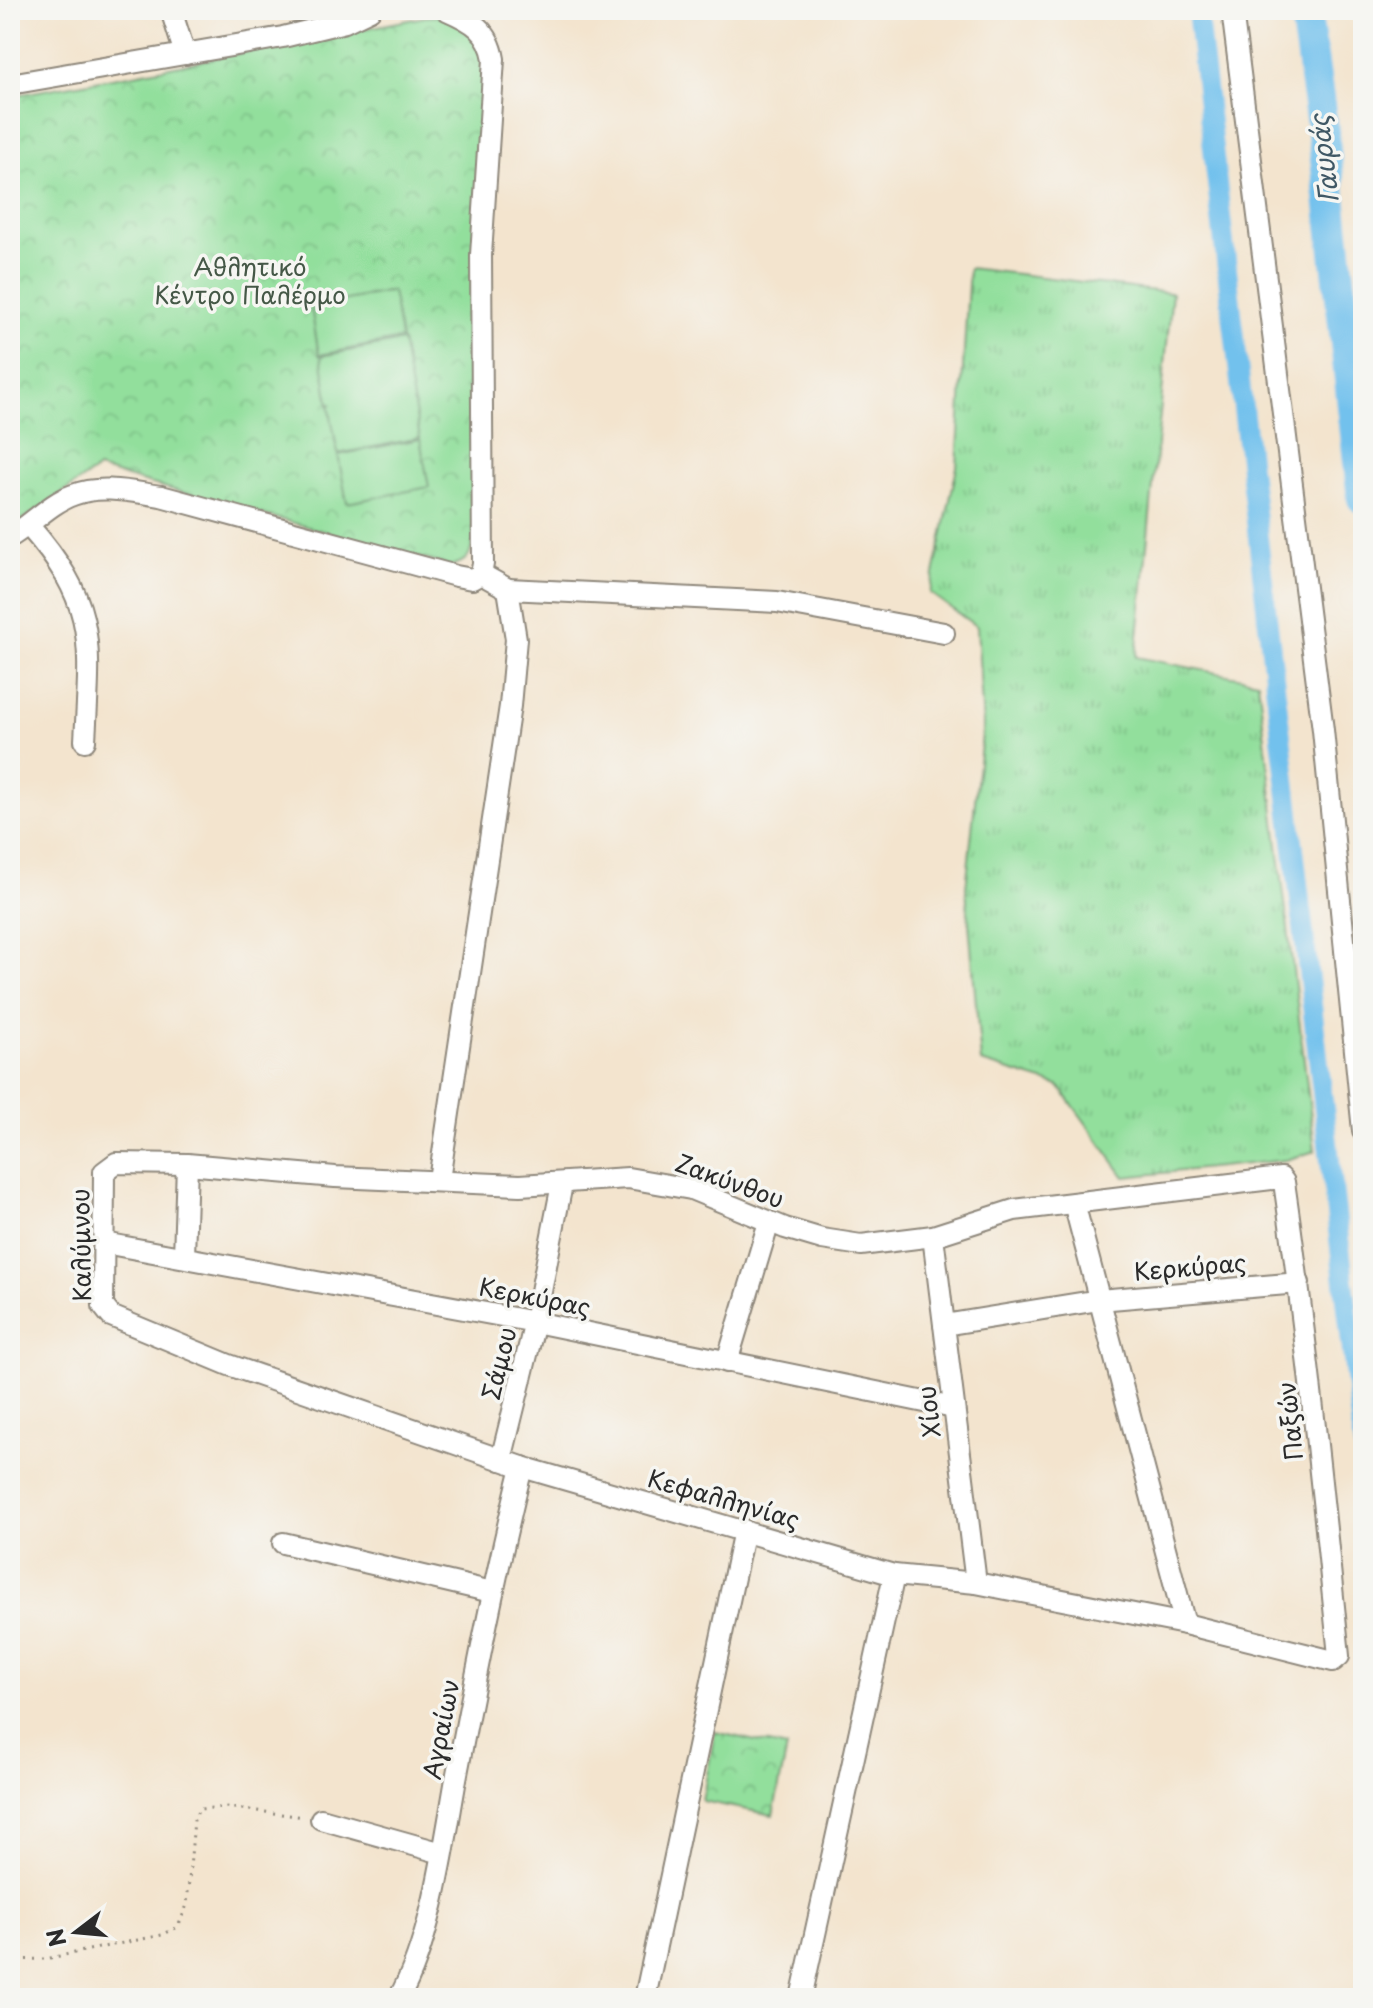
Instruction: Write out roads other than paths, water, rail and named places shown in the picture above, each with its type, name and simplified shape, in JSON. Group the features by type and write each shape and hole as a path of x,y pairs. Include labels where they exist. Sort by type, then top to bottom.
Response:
{"street":[{"path":"171,10 185,54"},
{"path":"10,84 320,29 370,10"},
{"path":"10,537 71,495 126,490 161,496 461,578 475,578 481,574 481,255 494,68 491,45 485,33 470,20 447,10"},
{"path":"1232,10 1323,730 1363,1131"},
{"path":"29,526 67,575 86,624 85,741"},
{"path":"481,574 508,589 777,602 944,633"},
{"path":"439,1180 511,694 516,639 508,589"},
{"name":"Ζακύνθου","path":"104,1172 116,1163 187,1164 335,1177 520,1185 628,1178 691,1189 769,1222 822,1239 861,1245 933,1236 1000,1213 1276,1176 1284,1182"},
{"path":"184,1256 187,1164"},
{"name":"Καλύμνου","path":"104,1172 103,1306 111,1316"},
{"name":"Παξών","path":"1284,1182 1316,1417 1339,1656"},
{"name":"Σάμου","path":"501,1460 535,1322 562,1184"},
{"path":"1074,1203 1185,1624"},
{"path":"727,1362 769,1222"},
{"name":"Χίου","path":"933,1236 976,1583"},
{"name":"Κερκύρας","path":"104,1243 535,1322 954,1408"},
{"name":"Κερκύρας","path":"944,1325 1099,1300 1299,1283"},
{"name":"Κεφαλληνίας","path":"111,1316 229,1365 522,1467 894,1575 976,1583 1185,1624 1333,1661 1339,1656"},
{"name":"Αγραίων","path":"399,1998 418,1958 442,1853 492,1592 522,1467"},
{"path":"645,1998 744,1530"},
{"path":"283,1543 492,1592"},
{"path":"801,1998 894,1575"},
{"path":"321,1819 442,1853"}],"waterway":[{"path":"1197,10 1363,1446"},
{"name":"Γαυράς","path":"1305,10 1323,132 1363,498"}],"park label":[{"name":"Αθλητικό Κέντρο Παλέρμο","path":"250,280"}]}
